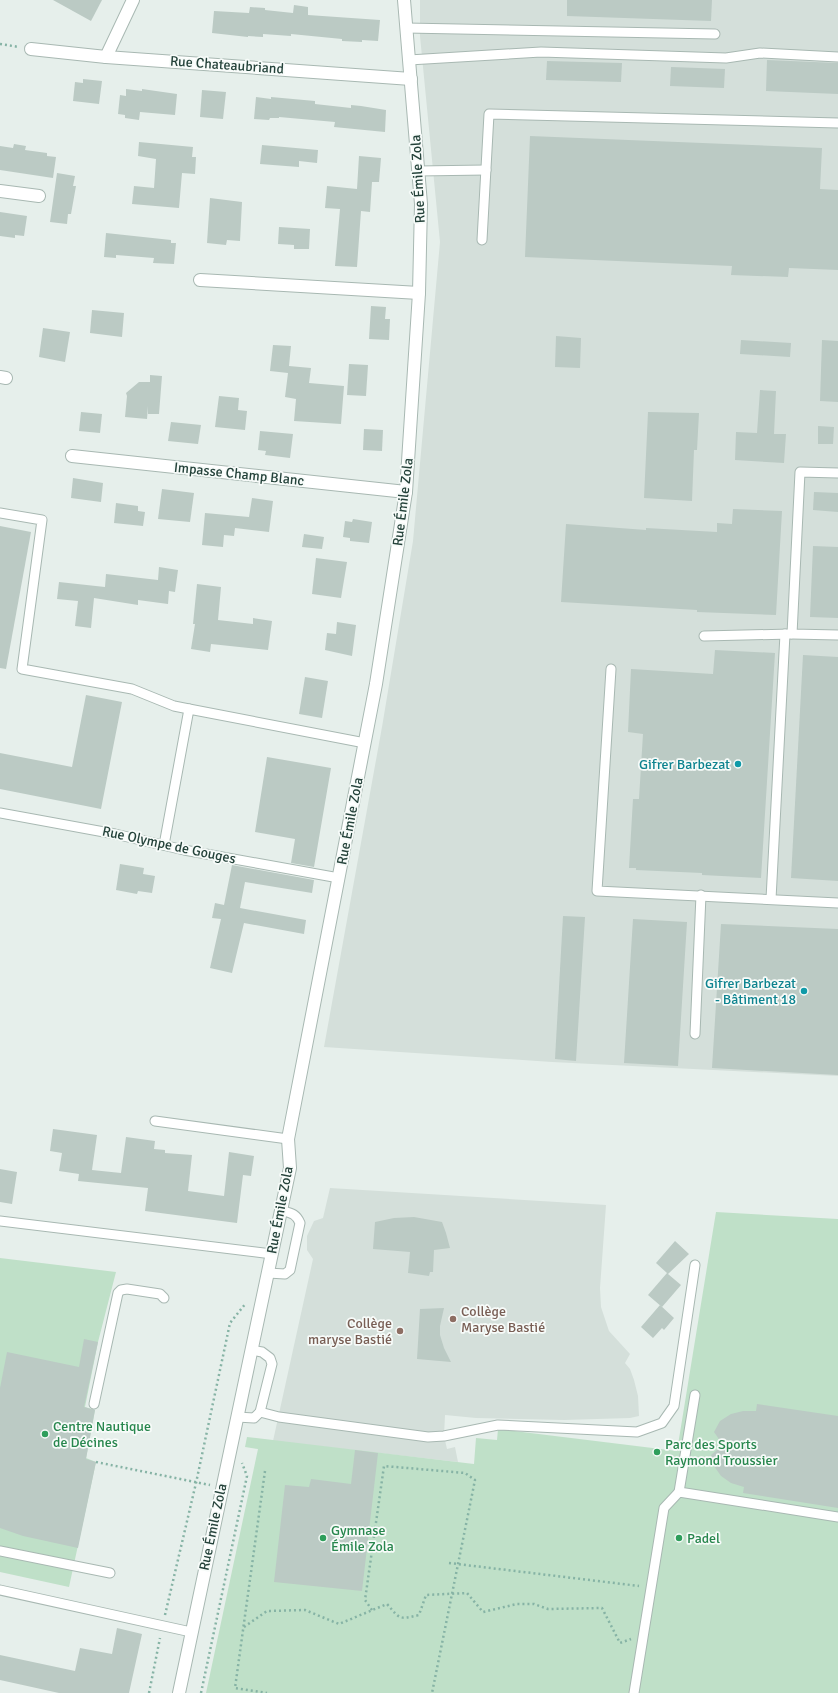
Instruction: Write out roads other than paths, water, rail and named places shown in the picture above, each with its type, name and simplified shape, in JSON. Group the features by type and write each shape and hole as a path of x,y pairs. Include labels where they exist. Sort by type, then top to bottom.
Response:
{"street":[{"path":"106,57 132,0"},
{"name":"Rue Émile Zola","path":"179,1693 290,1168 288,1138 376,684 406,492 419,293 421,204 404,0"},
{"name":"Rue Chateaubriand","path":"31,49 106,57 410,79"},
{"path":"0,191 39,196"},
{"path":"200,280 419,293"},
{"name":"Impasse Champ Blanc","path":"72,456 406,492"}],"lane":[{"path":"406,28 715,34"},
{"path":"409,60 541,52 726,58 760,54 838,57"},
{"path":"482,240 489,114 838,123"},
{"path":"418,171 486,170"},
{"path":"771,899 800,472 838,473"},
{"path":"0,513 42,520 22,669 132,689 174,706 365,743"},
{"path":"704,636 789,634 838,635"},
{"path":"611,669 597,891 838,903"},
{"path":"164,845 189,709"},
{"name":"Rue Olympe de Gouges","path":"0,812 339,878"},
{"path":"695,1034 701,895"},
{"path":"155,1121 288,1138"},
{"path":"268,1273 285,1274 290,1270 300,1223 298,1216 293,1213 280,1210"},
{"path":"0,1221 272,1254"},
{"path":"260,1412 279,1417 428,1437 444,1436 498,1425 637,1432 662,1423 674,1406 695,1265"},
{"path":"94,1404 118,1293 121,1290 127,1289 160,1294 164,1298"},
{"path":"237,1418 254,1418 260,1412 272,1364 270,1358 262,1352 251,1350"},
{"path":"634,1693 664,1508 679,1492 696,1395"},
{"path":"679,1492 838,1517"},
{"path":"0,1551 110,1573"},
{"path":"0,1590 191,1632"}],"place":[{"name":"Gifrer Barbezat","path":"738,764"},
{"name":"Gifrer Barbezat - Bâtiment 18","path":"804,991"},
{"name":"Collège Maryse Bastié","path":"453,1319"},
{"name":"Collège maryse Bastié","path":"400,1331"},
{"name":"Centre Nautique de Décines","path":"45,1434"},
{"name":"Parc des Sports Raymond Troussier","path":"657,1452"},
{"name":"Gymnase Émile Zola","path":"323,1538"},
{"name":"Padel","path":"679,1538"}]}
